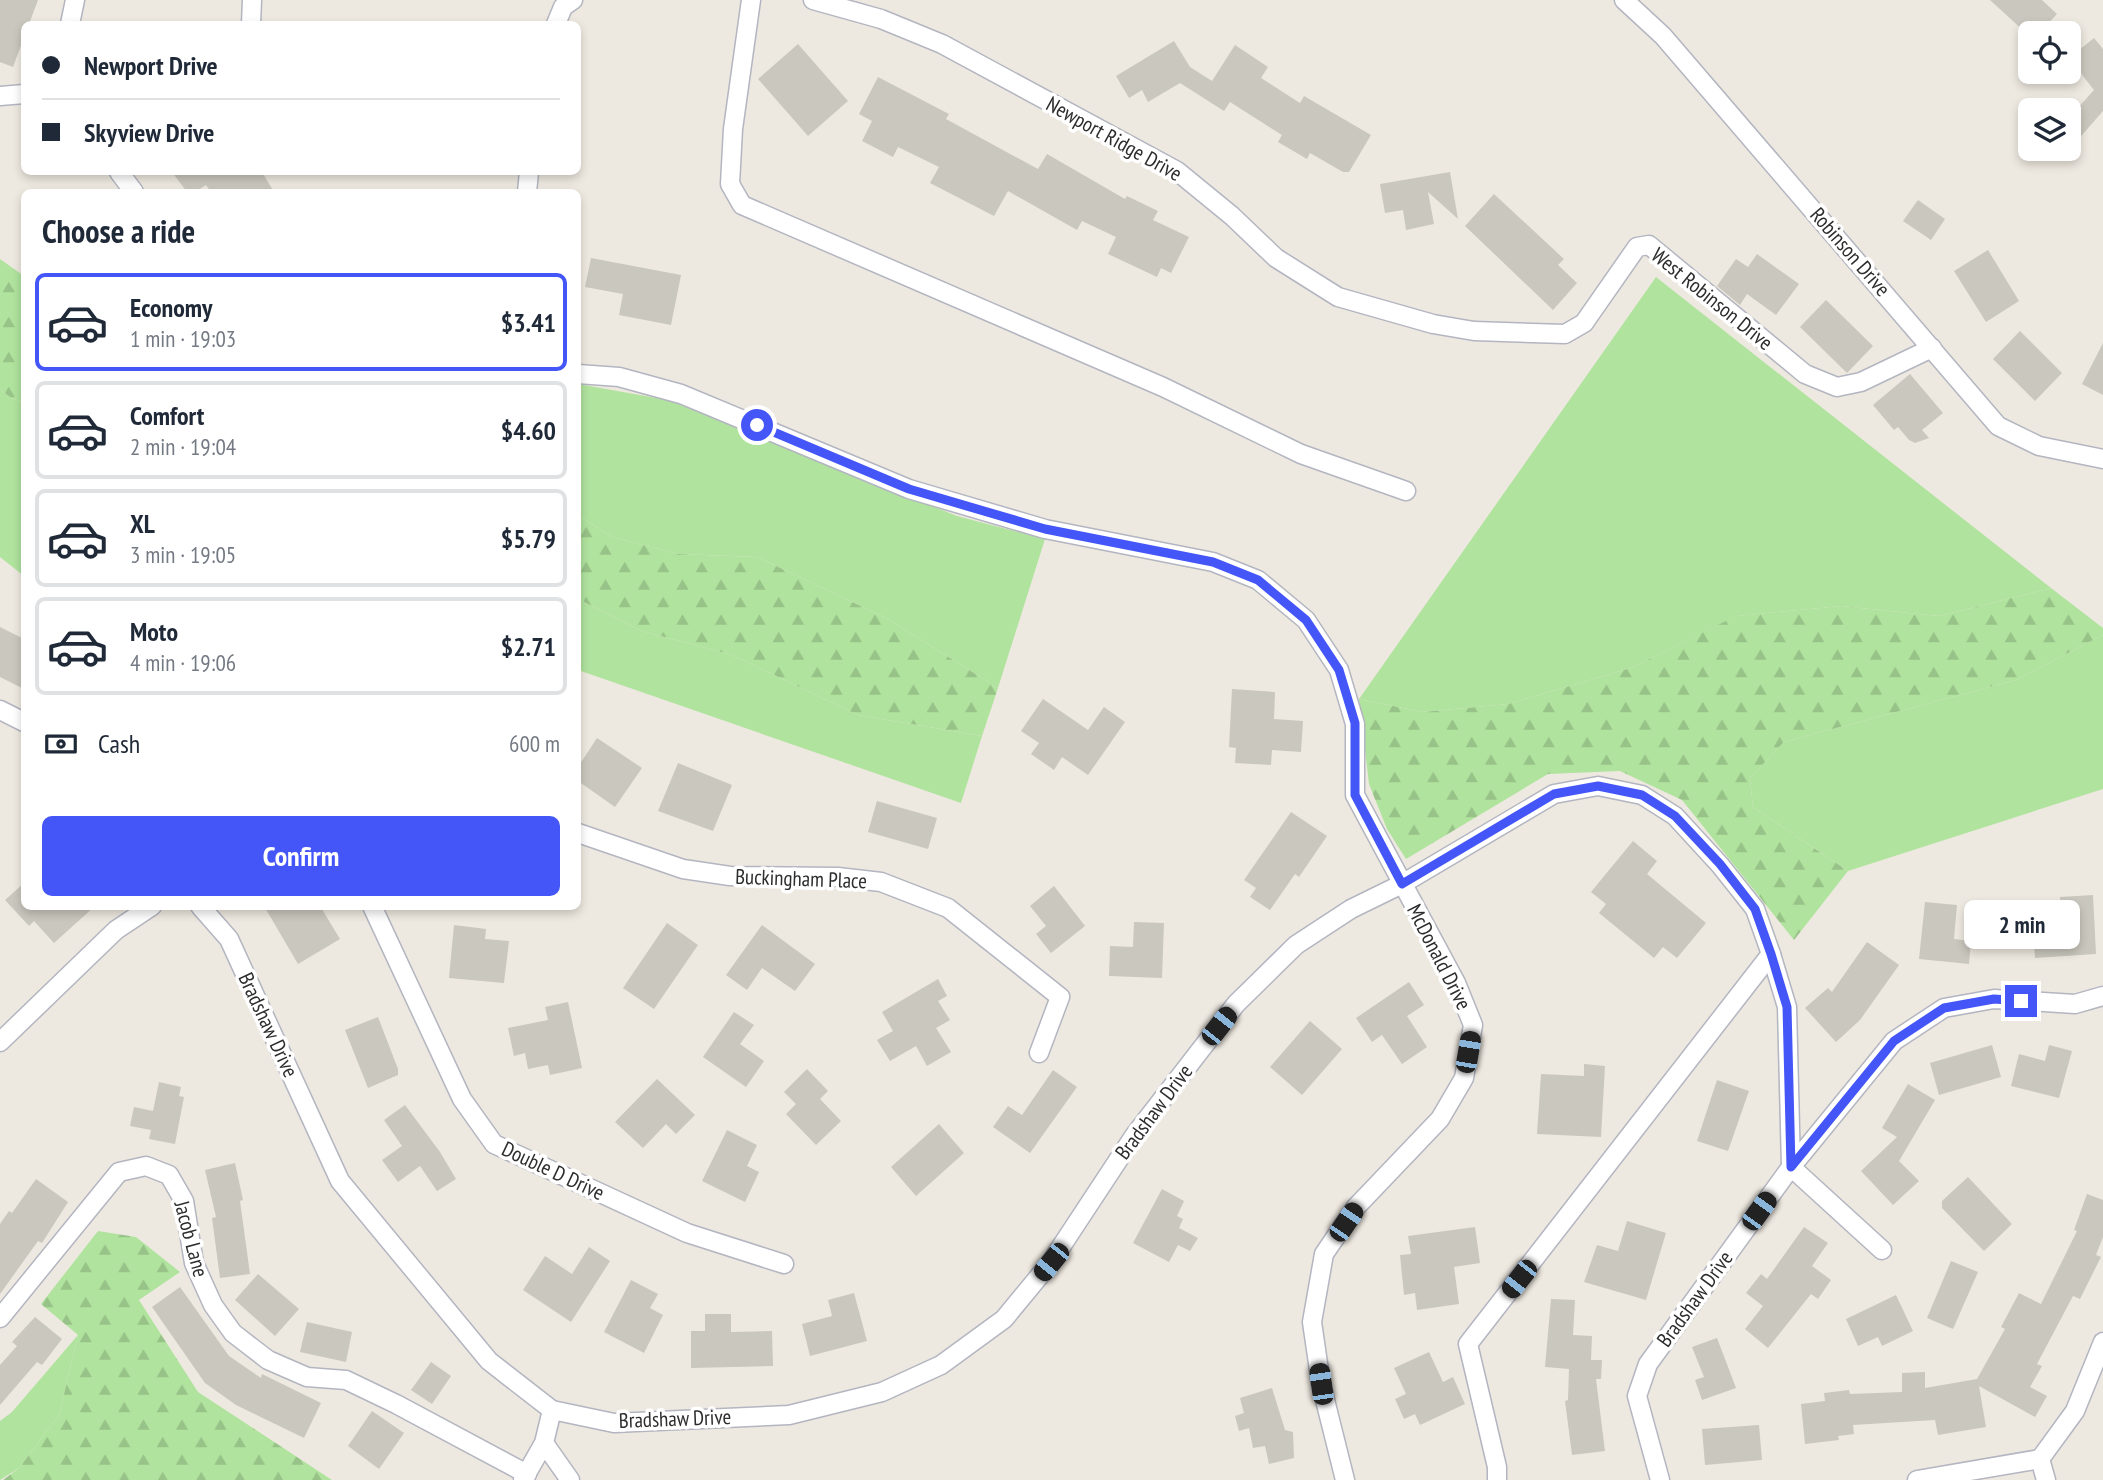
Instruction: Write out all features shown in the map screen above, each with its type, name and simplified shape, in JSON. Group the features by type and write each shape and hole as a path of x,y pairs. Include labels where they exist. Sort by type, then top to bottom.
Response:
{"street":[{"path":"72,21 75,0"},
{"path":"251,21 253,0"},
{"path":"558,21 564,8 573,0"},
{"path":"751,0 732,142 730,184 742,205 1163,387 1301,454 1406,491"},
{"name":"Newport Ridge Drive","path":"813,0 881,19 942,44 1177,171 1232,216 1276,258 1338,297 1433,324"},
{"name":"Robinson Drive","path":"1624,0 1663,36 1998,426 2039,446 2103,459"},
{"path":"0,96 21,94"},
{"name":"West Robinson Drive","path":"1433,324 1474,331 1565,334 1584,323 1637,247 1649,245 1805,374 1837,387 1861,382 1932,348"},
{"name":"McDonald Drive","path":"581,374 619,377 681,394 909,489 1045,529 1213,562 1258,580 1306,620 1339,670 1355,723 1355,795 1456,984 1473,1025 1464,1078 1440,1119 1356,1207 1324,1254 1312,1322 1321,1384 1345,1480"},
{"path":"0,710 21,720"},
{"name":"Bradshaw Drive","path":"204,910 229,939 340,1181 489,1361 552,1410 614,1423 789,1415 882,1392 941,1365 1004,1319 1051,1262 1134,1136 1236,1004 1296,945 1351,909 1402,884 1554,794 1598,786 1642,795 1675,816 1720,864 1755,909 1787,1007 1791,1167 1648,1364 1637,1396 1660,1480"},
{"name":"Buckingham Place","path":"581,834 683,869 730,876 838,877 881,882 948,908 1060,997 1039,1054"},
{"path":"0,1042 116,930 146,910"},
{"name":"Double D Drive","path":"374,910 461,1099 494,1144 687,1233 784,1264"},
{"path":"1497,1480 1497,1467 1468,1344 1771,954"},
{"path":"1882,1250 1791,1167 1894,1041 1944,1008 1994,999 2074,1004 2103,996"},
{"name":"Jacob Lane","path":"0,1318 119,1172 146,1166 170,1175 184,1201 194,1264 213,1305 233,1333 268,1360 307,1377 346,1380 396,1404 525,1477"},
{"path":"1917,1480 2040,1459 2075,1411 2103,1342"},
{"path":"525,1477 544,1443 552,1410"},
{"path":"544,1443 570,1480"},
{"path":"2040,1459 2046,1480"}],"green space":[{"path":"0,259 21,274 21,401 11,398 0,389"},
{"path":"1656,277 2051,588 1939,616 1841,606 1737,616 1631,668 1508,704 1423,712 1359,699"},
{"path":"581,385 668,400 957,516 1045,539 998,688 886,618 757,557 678,554 612,537 581,517"},
{"path":"0,389 11,398 21,401 21,574 0,557"},
{"path":"581,517 612,537 678,554 757,557 886,618 998,688 982,736 858,715 732,655 642,631 581,600"},
{"path":"2051,588 2103,628 2103,635 2016,680 1784,742 1750,778 1753,807 1848,871 1794,940 1682,800 1620,771 1548,774 1406,859 1387,829 1369,784 1359,699 1423,712 1508,704 1631,668 1736,616 1841,606 1939,616"},
{"path":"581,600 642,631 732,655 858,715 982,736 961,803 581,671"},
{"path":"2103,635 2103,789 1848,871 1753,807 1750,778 1784,742 2016,680"},
{"path":"98,1231 136,1237 180,1272 139,1300 198,1392 332,1480 3,1480 19,1468 59,1415 78,1335 41,1304"},
{"path":"78,1335 59,1415 19,1468 0,1480 0,1421 12,1412"}],"building":[{"path":"0,0 38,0 30,21 21,21 21,45 13,67 0,62"},
{"path":"1990,0 2042,0 2057,14 2050,21 2018,21 2018,26"},
{"path":"2094,38 2103,49 2103,111 2081,136 2081,104 2094,90 2081,73 2081,48"},
{"path":"1174,41 1190,67 1212,81 1235,45 1268,67 1261,78 1300,103 1304,96 1371,135 1349,172 1343,172 1310,153 1307,159 1278,142 1282,135 1230,102 1224,111 1180,83 1148,102 1142,90 1129,98 1116,76"},
{"path":"798,44 848,101 808,136 758,79"},
{"path":"878,77 949,114 946,119 1038,169 1047,154 1125,199 1127,196 1158,211 1153,220 1189,237 1171,273 1161,268 1157,277 1108,254 1116,237 1082,221 1077,230 1008,191 994,216 930,183 939,167 898,147 893,157 862,141 872,121 859,114"},
{"path":"1450,172 1458,219 1428,192 1434,224 1406,230 1403,210 1385,213 1380,184"},
{"path":"174,175 264,175 272,189 209,189 206,185 200,189 185,189"},
{"path":"1494,194 1564,259 1558,265 1577,283 1553,310 1465,226"},
{"path":"1918,200 1945,219 1931,240 1903,221"},
{"path":"1988,250 2019,301 1986,322 1954,271"},
{"path":"1757,254 1799,284 1776,315 1747,294 1740,305 1717,286 1736,259 1748,267"},
{"path":"591,258 681,275 671,325 619,315 623,294 585,287"},
{"path":"1826,300 1873,346 1847,373 1800,327"},
{"path":"2020,331 2062,373 2035,401 1993,359"},
{"path":"2103,343 2103,395 2082,384"},
{"path":"1910,374 1943,413 1922,430 1929,438 1915,443 1898,427 1894,430 1873,405"},
{"path":"0,627 21,638 21,688 0,677"},
{"path":"1232,689 1275,692 1274,719 1303,721 1301,752 1272,750 1271,765 1235,763 1236,748 1229,747"},
{"path":"1043,699 1088,730 1104,707 1125,722 1088,775 1062,757 1054,770 1031,754 1039,743 1021,731"},
{"path":"597,738 642,768 615,807 581,783 581,762"},
{"path":"678,763 732,785 713,831 658,811"},
{"path":"877,801 937,818 928,849 868,832"},
{"path":"1291,812 1327,836 1299,877 1295,874 1270,910 1250,897 1256,888 1244,880"},
{"path":"1633,841 1657,861 1647,874 1706,923 1677,958 1663,947 1654,958 1599,913 1606,904 1591,892"},
{"path":"21,886 21,910 91,910 54,943 34,921 29,926 5,900"},
{"path":"1054,886 1085,926 1051,953 1036,934 1046,926 1030,906"},
{"path":"2093,895 2096,954 2035,958 2032,916 2061,915 2060,897"},
{"path":"1925,902 1957,905 1954,939 1971,941 1969,964 1919,959"},
{"path":"266,910 322,910 340,939 298,964"},
{"path":"1134,922 1164,923 1162,978 1109,976 1110,946 1133,947"},
{"path":"667,923 698,945 654,1009 623,988"},
{"path":"454,925 486,929 485,939 509,941 504,983 449,978"},
{"path":"762,925 815,964 795,991 762,968 747,990 726,975"},
{"path":"1867,942 1899,965 1860,1020 1836,1042 1805,1008 1828,988 1832,992"},
{"path":"938,979 947,996 938,1001 950,1020 936,1028 951,1052 927,1066 916,1046 890,1061 877,1040 893,1031 882,1012"},
{"path":"1409,982 1424,1005 1407,1016 1427,1047 1402,1064 1382,1035 1372,1042 1356,1018"},
{"path":"568,1002 582,1068 550,1075 548,1065 528,1069 525,1053 514,1056 508,1028 548,1020 545,1007"},
{"path":"734,1012 754,1025 740,1044 764,1061 746,1087 703,1057"},
{"path":"378,1017 398,1075 368,1088 345,1030"},
{"path":"1310,1021 1342,1049 1302,1095 1270,1067"},
{"path":"1992,1045 2001,1077 1939,1095 1930,1063"},
{"path":"2049,1045 2072,1051 2059,1098 2011,1086 2019,1054 2045,1061"},
{"path":"1584,1064 1605,1066 1601,1137 1537,1134 1541,1074 1584,1076"},
{"path":"807,1069 828,1091 820,1099 841,1121 816,1145 786,1114 796,1104 784,1092"},
{"path":"1053,1070 1077,1087 1030,1153 993,1127 1008,1106 1022,1115"},
{"path":"657,1079 695,1115 676,1134 666,1124 643,1148 615,1122"},
{"path":"1717,1080 1749,1091 1728,1151 1697,1141"},
{"path":"159,1082 181,1087 179,1096 184,1097 175,1144 149,1139 151,1130 130,1126 134,1107 153,1111"},
{"path":"1908,1084 1935,1100 1899,1161 1919,1181 1893,1205 1861,1171 1897,1137 1882,1128"},
{"path":"405,1105 440,1152 456,1179 437,1191 420,1166 398,1182 382,1160 402,1146 384,1120"},
{"path":"939,1124 964,1153 916,1196 891,1167"},
{"path":"727,1130 757,1145 747,1166 759,1172 745,1202 702,1181"},
{"path":"235,1163 243,1200 240,1201 250,1274 220,1278 212,1218 216,1217 205,1170"},
{"path":"1968,1177 2012,1224 1984,1251 1942,1208 1942,1201"},
{"path":"36,1179 68,1202 42,1243 38,1241 0,1294 0,1224 9,1211 12,1213"},
{"path":"1162,1189 1184,1201 1177,1216 1183,1219 1179,1228 1198,1238 1190,1251 1178,1245 1169,1262 1133,1243"},
{"path":"2087,1194 2103,1200 2103,1237 2096,1255 2101,1257 2080,1299 2073,1296 2037,1364 2042,1366 2030,1387 2047,1396 2035,1417 1979,1386 1986,1427 1938,1435 1935,1420 1853,1425 1854,1434 1838,1436 1839,1440 1805,1444 1801,1404 1825,1401 1824,1393 1849,1390 1850,1394 1902,1392 1902,1373 1925,1372 1925,1388 1977,1379 2005,1329 2001,1327 2019,1293 2041,1304 2077,1231 2074,1230"},
{"path":"1627,1221 1666,1233 1646,1300 1584,1282 1597,1245 1618,1251"},
{"path":"1475,1227 1480,1263 1454,1267 1459,1304 1417,1310 1415,1293 1404,1295 1400,1255 1411,1254 1408,1236"},
{"path":"1804,1227 1828,1243 1812,1266 1831,1280 1818,1299 1811,1294 1768,1348 1745,1329 1763,1306 1746,1293 1761,1274 1767,1279"},
{"path":"589,1247 610,1261 571,1322 523,1290 545,1256 572,1274"},
{"path":"1951,1261 1978,1272 1953,1329 1927,1318"},
{"path":"258,1274 299,1309 275,1336 235,1300"},
{"path":"631,1280 658,1294 650,1308 663,1315 644,1353 604,1332"},
{"path":"180,1287 229,1356 261,1378 262,1374 321,1403 304,1438 236,1405 205,1383 152,1307"},
{"path":"854,1293 867,1341 810,1356 802,1324 832,1316 828,1300"},
{"path":"1896,1295 1913,1331 1882,1346 1878,1337 1858,1346 1846,1319"},
{"path":"1551,1299 1575,1300 1573,1335 1592,1336 1591,1360 1602,1360 1601,1379 1596,1379 1605,1451 1572,1455 1565,1401 1568,1400 1569,1369 1545,1367"},
{"path":"705,1314 731,1314 731,1332 772,1331 773,1366 691,1368 691,1331 705,1331"},
{"path":"35,1317 62,1339 42,1365 37,1362 0,1405 0,1365 17,1346 12,1342"},
{"path":"307,1322 352,1332 346,1362 300,1352"},
{"path":"1717,1338 1736,1388 1702,1400 1695,1380 1704,1377 1692,1347"},
{"path":"1429,1352 1443,1382 1453,1377 1465,1404 1420,1425 1415,1414 1404,1419 1395,1399 1406,1394 1394,1368"},
{"path":"431,1362 451,1376 432,1404 411,1390"},
{"path":"1272,1388 1285,1430 1293,1432 1294,1458 1269,1464 1265,1446 1253,1448 1249,1428 1239,1431 1235,1416 1244,1413 1240,1398"},
{"path":"372,1411 404,1433 379,1469 348,1446"},
{"path":"1759,1425 1762,1460 1705,1465 1702,1429"}],"route":[{"path":"757,425 909,489 1045,529 1213,562 1258,580 1306,620 1339,670 1355,723 1355,795 1402,884 1554,794 1598,786 1642,795 1675,816 1720,864 1755,909 1771,954 1787,1007 1791,1167 1894,1041 1944,1008 1994,999 2021,1001"}]}
